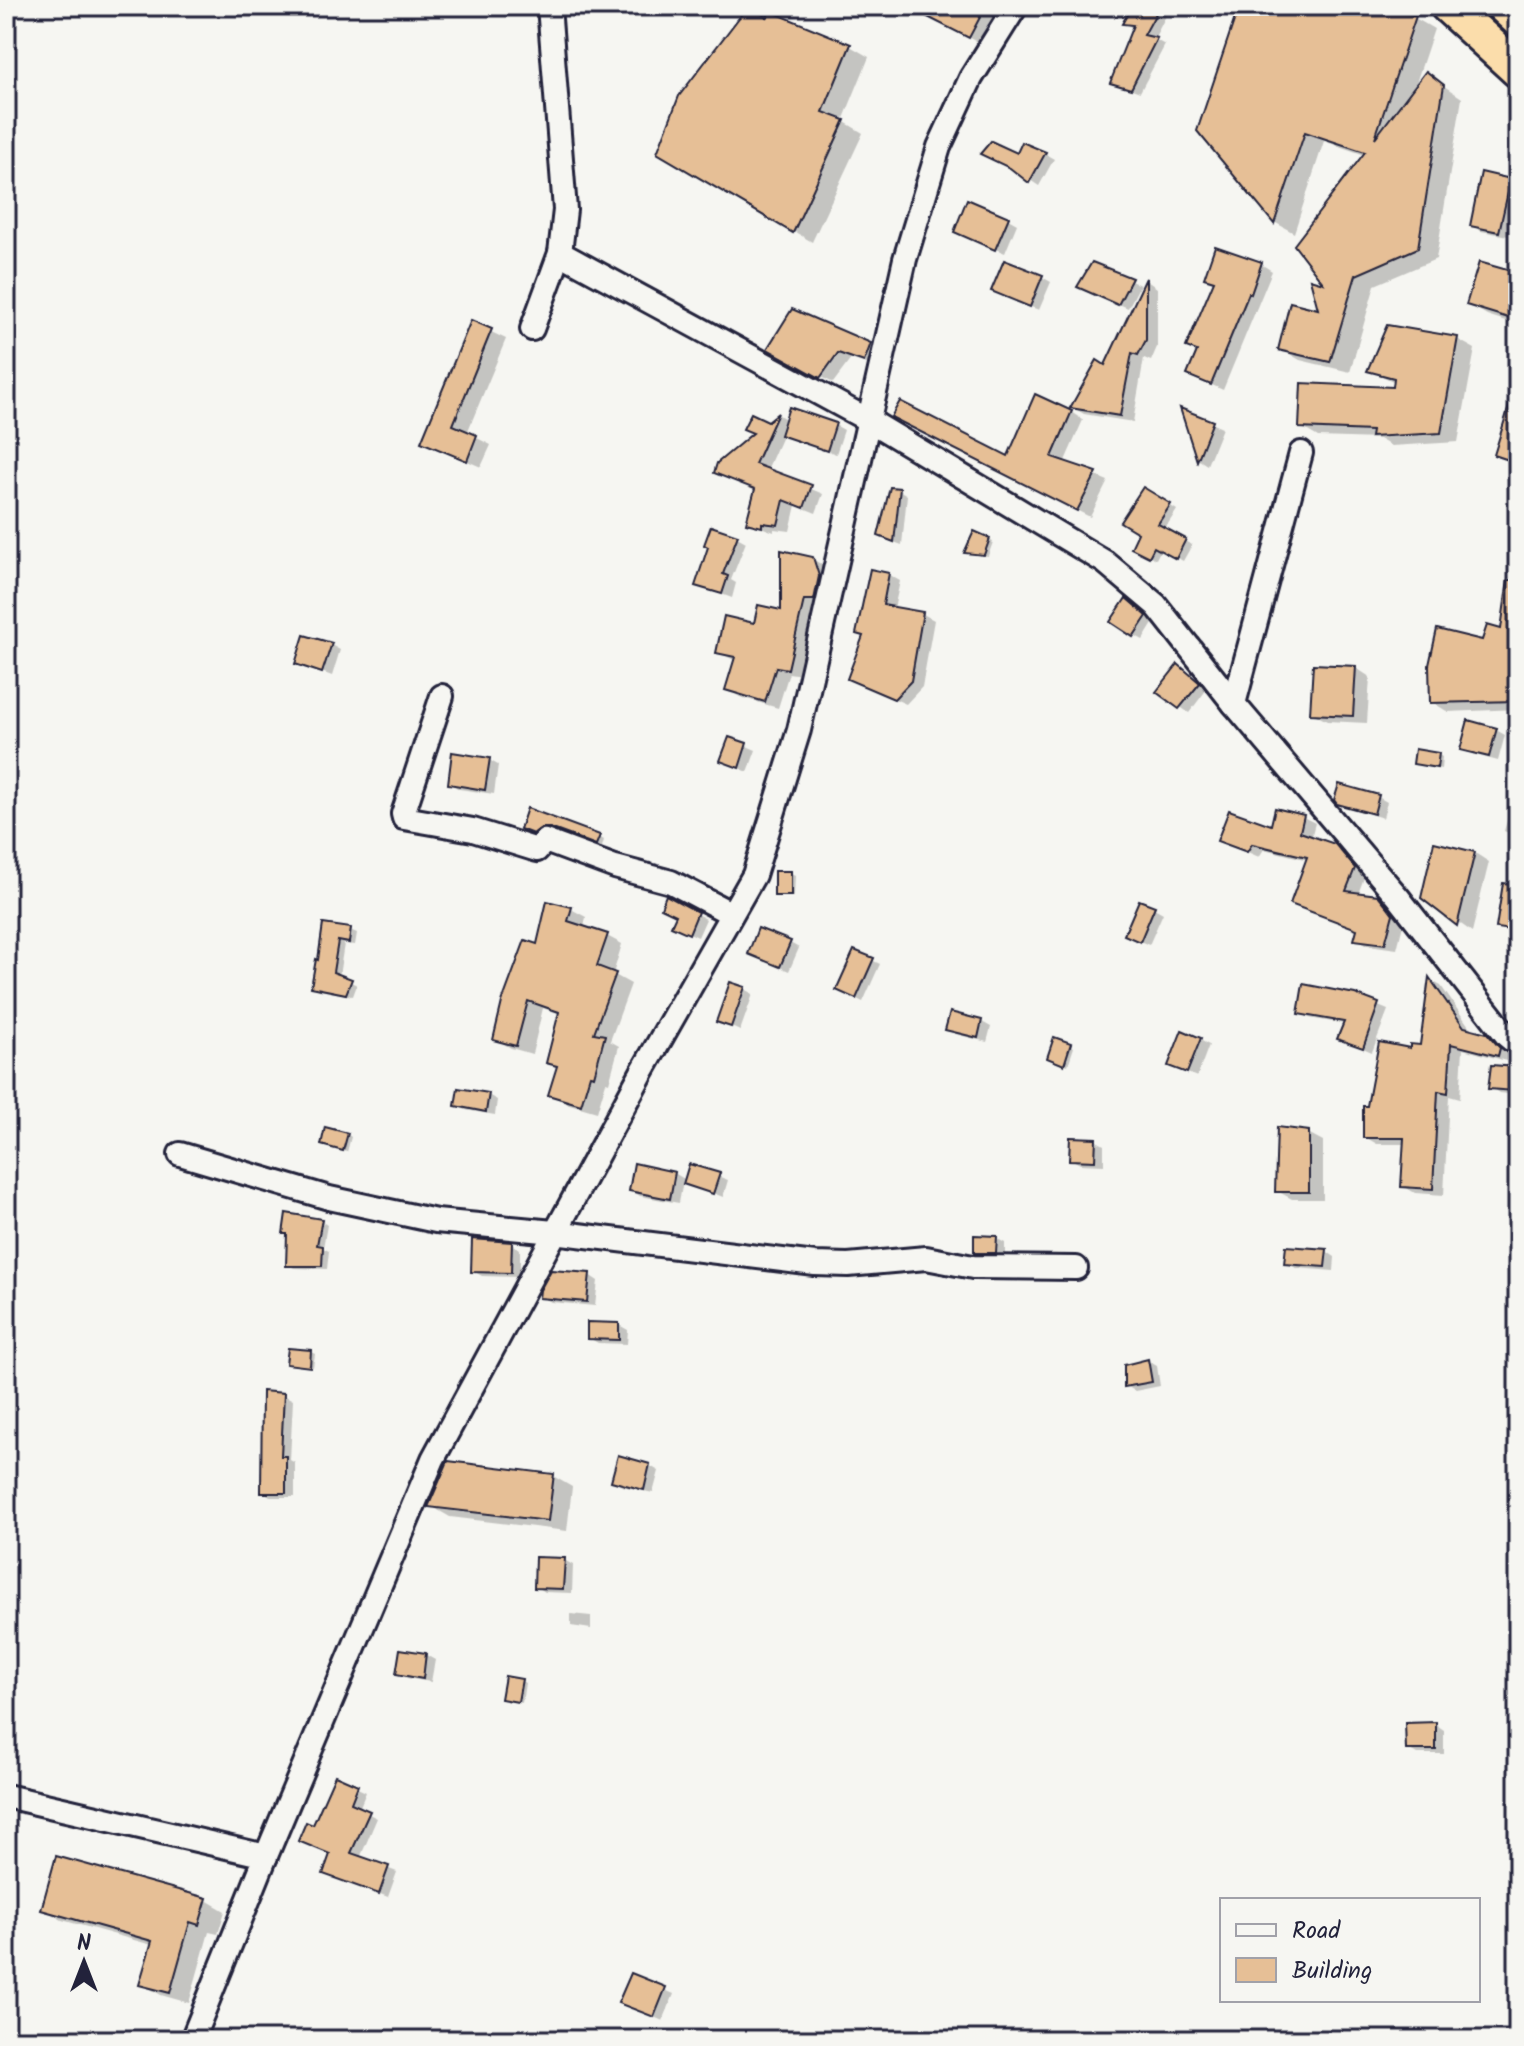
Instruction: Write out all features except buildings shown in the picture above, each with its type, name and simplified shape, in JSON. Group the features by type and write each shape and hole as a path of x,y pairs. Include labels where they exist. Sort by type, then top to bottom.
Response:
{"highway":[{"path":"1448,6 1518,70"},
{"path":"1504,6 1518,19"}],"street":[{"path":"532,329 560,253 565,210 549,6"},
{"path":"192,2040 433,1459 554,1232 754,875 799,730 905,259 939,147 971,78 1016,6"},
{"path":"560,253 870,421 1105,562 1156,605 1234,704 1398,897 1507,1036 1518,1045"},
{"path":"1234,704 1301,453"},
{"path":"442,696 404,818 473,830 537,850 545,841 615,867 671,882 730,913"},
{"path":"180,1154 329,1198 436,1221 815,1264 848,1265 926,1258 973,1267 1076,1268"},
{"path":"6,1796 266,1856"}]}
